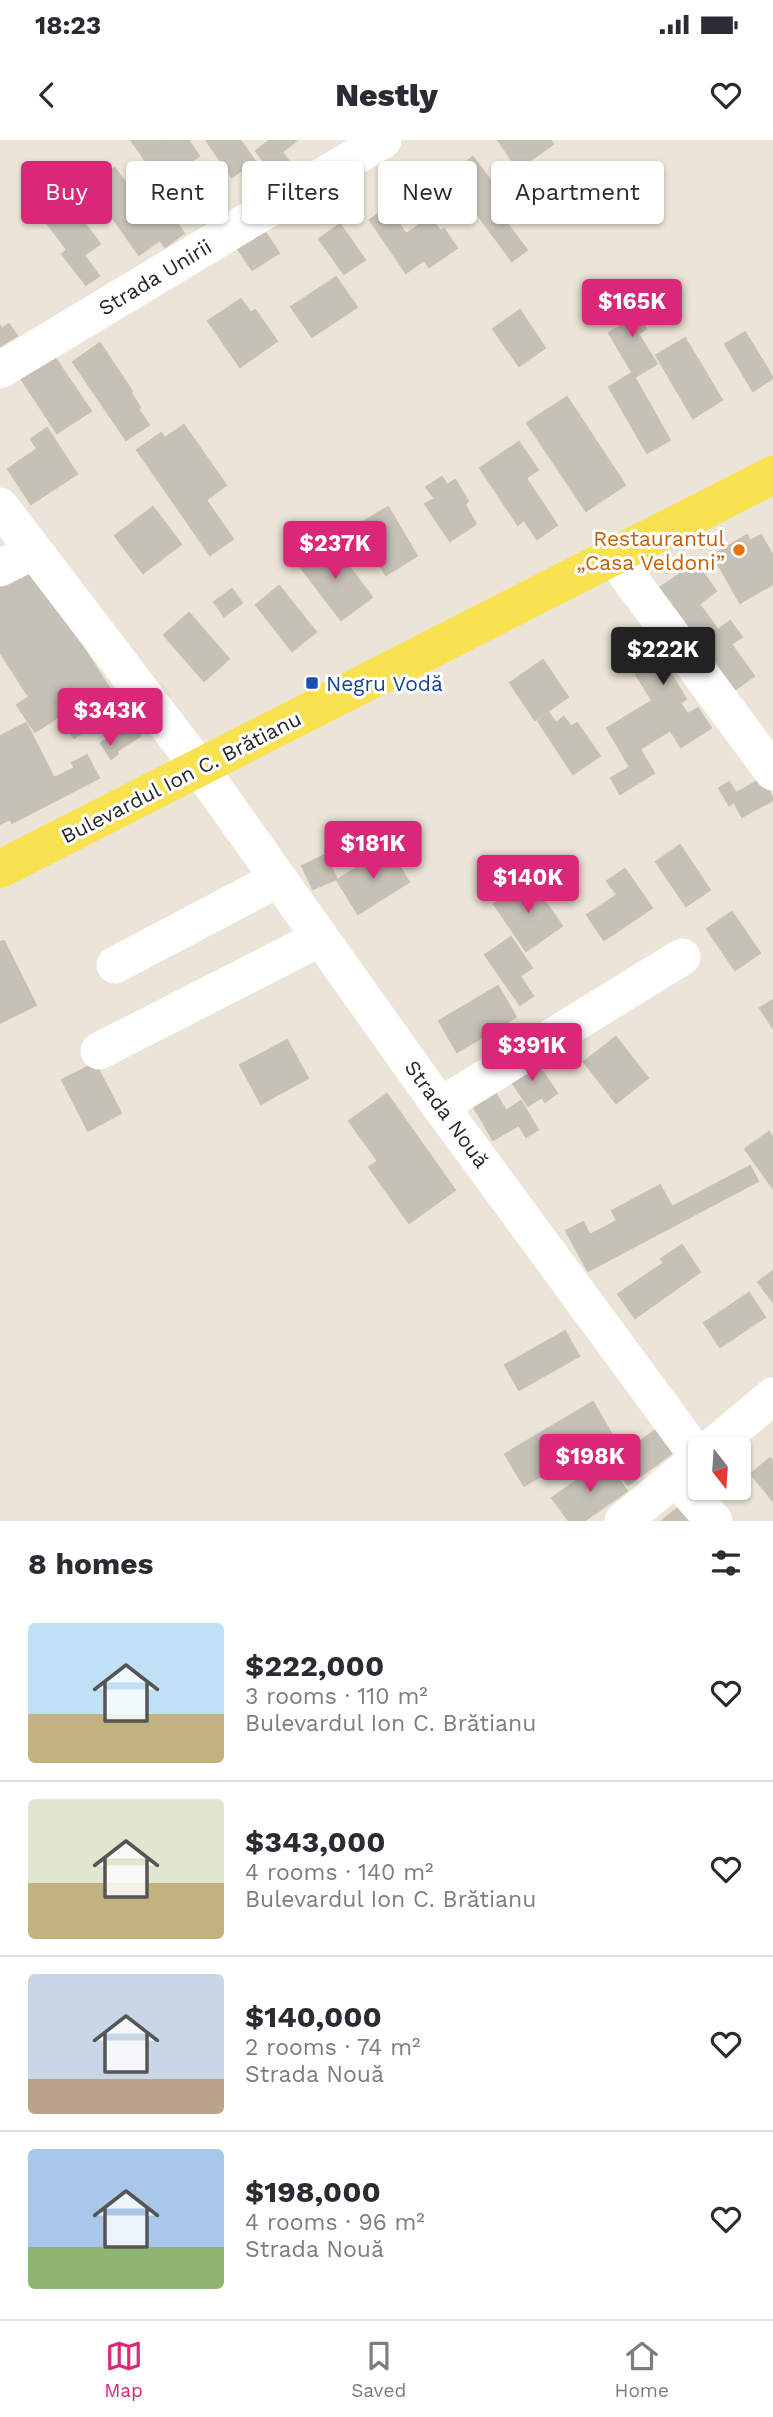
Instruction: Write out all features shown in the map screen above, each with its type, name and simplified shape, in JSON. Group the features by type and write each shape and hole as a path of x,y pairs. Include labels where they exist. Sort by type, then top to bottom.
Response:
{"main road":[{"name":"Bulevardul Ion C. Brătianu","path":"1,867 773,475"}],"street":[{"name":"Strada Unirii","path":"0,370 383,140"},
{"name":"Strada Nouă","path":"0,506 199,767 688,1450"},
{"path":"0,568 34,551"},
{"path":"613,556 773,772"},
{"path":"115,965 278,879"},
{"path":"99,1051 320,938"},
{"path":"440,1106 682,957"},
{"path":"724,1437 773,1396"},
{"path":"623,1521 688,1468"},
{"name":"Strada Nouă","path":"707,1500 713,1521"}],"building":[{"path":"131,140 165,140 166,142 143,157"},
{"path":"169,140 188,140 199,156 192,161 146,161 143,157"},
{"path":"206,140 240,140 255,161 242,161 242,170 232,177 228,171 228,161 221,161"},
{"path":"270,140 297,140 282,152 289,161 263,161 256,151"},
{"path":"498,140 550,140 553,144 529,161 512,161"},
{"path":"477,162 491,181 491,224 508,224 527,250 512,261 477,214"},
{"path":"115,168 126,184 126,224 178,224 184,233 165,247 160,240 139,255 112,217 112,170"},
{"path":"378,214 378,224 399,224 406,234 421,224 436,224 440,231 444,229 457,248 429,267 424,260 406,273 370,220"},
{"path":"48,224 85,224 100,244 84,255 99,276 86,285 62,254 67,250"},
{"path":"340,224 365,260 344,274 319,239"},
{"path":"263,229 279,253 252,270 236,246"},
{"path":"336,277 357,307 312,337 291,307"},
{"path":"241,299 251,313 255,310 277,341 240,367 208,321"},
{"path":"628,299 646,329 638,334 657,364 635,377 609,333 622,325 612,309"},
{"path":"520,310 545,348 519,366 493,329"},
{"path":"9,324 17,336 0,346 0,326 2,329"},
{"path":"745,332 773,378 753,391 725,344"},
{"path":"685,338 722,400 693,418 656,355"},
{"path":"100,343 132,391 130,392 140,407 138,409 149,425 126,440 73,362"},
{"path":"51,352 91,411 57,433 18,374"},
{"path":"632,373 670,440 647,453 609,387"},
{"path":"567,397 625,485 586,511 527,423"},
{"path":"184,425 226,485 206,500 233,539 210,555 137,450 161,433 165,438"},
{"path":"47,428 77,474 31,504 8,469 37,449 31,439"},
{"path":"519,442 538,470 526,478 557,525 537,539 524,520 518,525 480,468"},
{"path":"442,477 447,485 455,480 468,501 465,505 476,524 450,541 425,504 435,499 426,487"},
{"path":"153,507 181,544 143,573 115,536"},
{"path":"388,507 417,556 386,575 356,526"},
{"path":"747,535 750,541 761,535 773,556 773,584 740,603 713,555"},
{"path":"330,542 372,597 341,620 299,565"},
{"path":"696,563 716,591 699,604 718,630 730,621 742,637 731,644 754,676 726,696 652,593"},
{"path":"31,566 140,736 117,751 98,722 74,738 60,716 35,732 17,705 29,697 0,652 0,586"},
{"path":"279,586 316,632 292,651 256,605"},
{"path":"232,589 242,603 224,616 214,602"},
{"path":"189,613 229,659 204,681 164,635"},
{"path":"654,625 664,640 654,646 686,699 680,703 688,714 698,708 711,728 681,747 619,647"},
{"path":"543,660 568,697 535,720 510,683"},
{"path":"652,701 669,731 640,749 654,773 620,794 611,778 630,767 607,728"},
{"path":"549,713 556,723 564,717 571,727 577,723 600,756 573,774 538,721"},
{"path":"26,723 54,778 75,768 72,763 87,755 99,778 12,823 10,819 0,824 0,736"},
{"path":"108,738 118,754 111,759 101,743"},
{"path":"763,778 773,800 742,817 734,802 729,805 719,788 729,782 736,793"},
{"path":"680,845 710,890 686,906 656,862"},
{"path":"388,848 409,882 358,914 337,880"},
{"path":"325,855 337,879 313,889 302,866"},
{"path":"625,869 652,908 604,940 587,915 617,895 607,881"},
{"path":"530,880 562,926 526,951 494,904"},
{"path":"732,912 760,953 735,970 707,929"},
{"path":"511,937 532,968 520,976 533,996 520,1005 485,955"},
{"path":"4,941 36,1005 0,1023 0,942"},
{"path":"498,986 516,1017 457,1052 439,1021"},
{"path":"773,1000 773,1028 760,1008"},
{"path":"616,1037 648,1078 616,1103 584,1062"},
{"path":"287,1040 308,1078 261,1104 240,1065"},
{"path":"534,1059 557,1093 545,1102 542,1097 528,1106 508,1076"},
{"path":"95,1063 121,1113 88,1131 62,1080"},
{"path":"489,1082 506,1111 521,1101 538,1130 526,1137 519,1125 493,1140 467,1095"},
{"path":"387,1094 455,1190 409,1223 369,1167 378,1161 349,1121"},
{"path":"769,1132 773,1138 773,1188 745,1149"},
{"path":"750,1166 758,1181 588,1271 566,1231 583,1222 590,1235 617,1221 612,1211 660,1185 672,1207"},
{"path":"682,1245 700,1272 635,1318 618,1294 664,1263 661,1259"},
{"path":"773,1271 773,1302 758,1282"},
{"path":"749,1293 765,1317 720,1347 704,1323"},
{"path":"565,1331 579,1356 519,1390 505,1365"},
{"path":"593,1402 612,1435 524,1486 505,1454"},
{"path":"656,1430 672,1453 628,1485 611,1462"},
{"path":"770,1458 773,1462 773,1501 751,1474"},
{"path":"606,1460 627,1491 584,1521 569,1521 552,1498"},
{"path":"679,1507 690,1521 662,1521"}],"place":[{"name":"Restaurantul „Casa Veldoni”","path":"739,550"},
{"name":"Negru Vodă","path":"312,683"}]}
